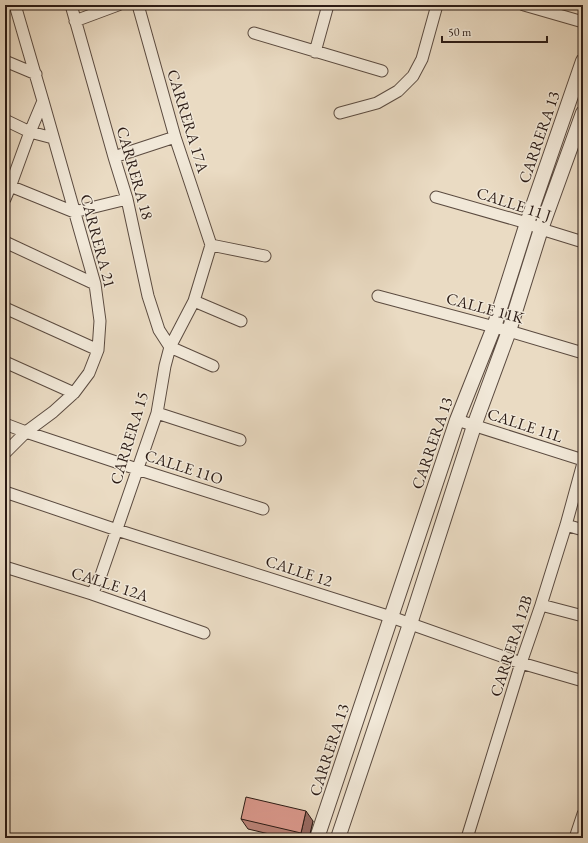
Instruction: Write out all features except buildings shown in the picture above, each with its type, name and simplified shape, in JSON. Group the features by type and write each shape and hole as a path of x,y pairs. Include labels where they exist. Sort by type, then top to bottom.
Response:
{"street":[{"name":"CARRERA 18","path":"72,5 75,21 127,199 148,296 158,330 170,347"},
{"path":"75,21 118,5"},
{"name":"CARRERA 17A","path":"138,5 175,137 211,245"},
{"path":"315,52 328,5"},
{"path":"340,113 377,103 398,91 413,76 422,59 437,5"},
{"path":"524,5 583,22"},
{"name":"CARRERA 21","path":"5,453 26,432 53,412 74,393 89,373 98,350 100,321 95,284 36,74 14,6"},
{"path":"254,33 382,71"},
{"path":"5,61 36,74"},
{"name":"CARRERA 13","path":"317,838 457,420 494,327 527,223 583,61"},
{"path":"5,199 8,186 43,101"},
{"name":"CARRERA 13","path":"338,838 410,624 474,426 509,331 541,229 583,113"},
{"path":"5,120 30,132 53,138"},
{"path":"114,157 175,137"},
{"path":"8,186 74,212 127,199"},
{"name":"CALLE 11 J","path":"436,197 527,223 583,242"},
{"path":"5,242 95,284"},
{"path":"211,245 265,256"},
{"name":"CARRERA 15","path":"92,594 101,575 157,413 165,366 170,347 194,302 211,245"},
{"name":"CALLE 11K","path":"378,296 509,331 583,354"},
{"path":"194,302 240,321"},
{"path":"5,308 98,350"},
{"path":"170,347 213,366"},
{"path":"5,362 74,393"},
{"path":"157,413 240,440"},
{"name":"CALLE 11L","path":"457,420 583,461"},
{"name":"CALLE 11O","path":"5,424 137,469 263,509"},
{"name":"CARRERA 12B","path":"467,838 521,663 566,525 583,461"},
{"name":"CALLE 12","path":"5,492 117,530 391,617 521,663 583,681"},
{"path":"566,525 583,530"},
{"name":"CALLE 12A","path":"5,567 92,594 204,633"},
{"path":"541,605 583,616"},
{"path":"575,838 583,814"}]}
